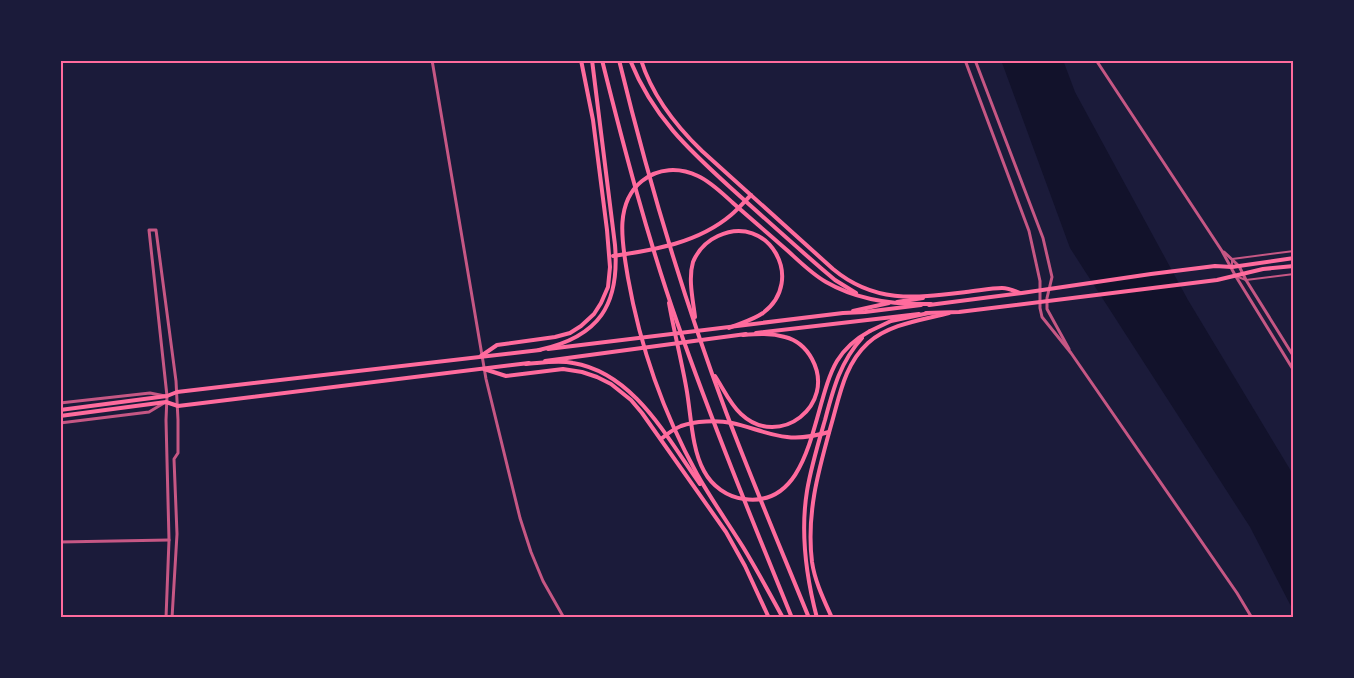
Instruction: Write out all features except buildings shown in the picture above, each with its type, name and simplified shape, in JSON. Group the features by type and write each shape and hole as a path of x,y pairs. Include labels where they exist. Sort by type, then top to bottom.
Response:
{"main road":[{"path":"482,356 497,345 570,333 581,326 597,310 605,295 610,278 609,256 593,120 581,60"},
{"path":"539,350 559,345 591,327 605,310 616,277 615,245 592,60"},
{"path":"602,60 665,284 720,440 792,618"},
{"path":"619,60 664,224 695,324 725,411 809,618"},
{"path":"630,60 662,118 692,152 831,277 870,300"},
{"path":"641,60 656,93 679,126 702,151 833,269 848,280 881,294 923,298"},
{"path":"783,618 743,547 698,476 682,444 647,358 625,259 623,212 631,193 642,180 667,170 685,171 699,176 818,276 847,292 880,302 931,304"},
{"path":"609,256 661,247 695,237 727,219 751,195"},
{"path":"695,324 691,284 693,263 700,250 707,242 720,235 733,231 747,232 763,239 774,250 780,262 783,278 779,294 773,303 759,315 729,328"},
{"path":"843,313 1022,293 1215,266 1232,267 1294,258"},
{"path":"60,416 166,402 178,406 885,317 950,313 1065,300 1217,280 1263,269 1294,266"},
{"path":"665,284 685,377 698,457 703,470 712,483 725,492 738,498 753,500 767,497 792,481 803,460 834,366 849,346 876,328 902,318 929,313"},
{"path":"60,410 167,396 177,392 729,328 1004,288 1022,293"},
{"path":"832,618 815,574 811,530 815,486 844,380 860,351 876,337 892,328 950,313"},
{"path":"817,618 807,569 804,532 811,472 839,373 851,351 870,331"},
{"path":"710,367 740,414 750,421 772,428 790,424 801,417 815,398 818,387 815,365 808,352 798,343 783,336 743,335"},
{"path":"526,364 568,362 599,371 615,380 638,400 661,428 711,498"},
{"path":"484,369 506,376 566,369 591,374 611,384 627,396 661,439 731,541 769,618"},
{"path":"661,439 684,425 715,422 733,423 790,438 805,438 829,432"}],"street":[{"path":"432,60 484,369 520,518 543,581 564,618"},
{"path":"965,60 1029,231 1041,290 1042,317 1071,353 1252,618"},
{"path":"975,60 1043,238 1052,272 1046,302 1048,312 1071,353"},
{"path":"1096,60 1222,251 1294,371"},
{"path":"166,618 169,540 167,396 149,230 156,230 178,406 178,453 174,459 177,534 172,618"},
{"path":"1222,251 1239,266 1294,357"},
{"path":"1232,259 1294,251"},
{"path":"1232,259 1232,267"},
{"path":"1235,275 1246,280 1294,274"},
{"path":"60,403 150,393 167,396"},
{"path":"60,423 149,412 166,402"},
{"path":"60,542 169,540"}],"shaded area":[{"path":"1001,60 1063,60 1075,92 1188,300 1294,476 1294,612 1250,527 1070,248"}]}
